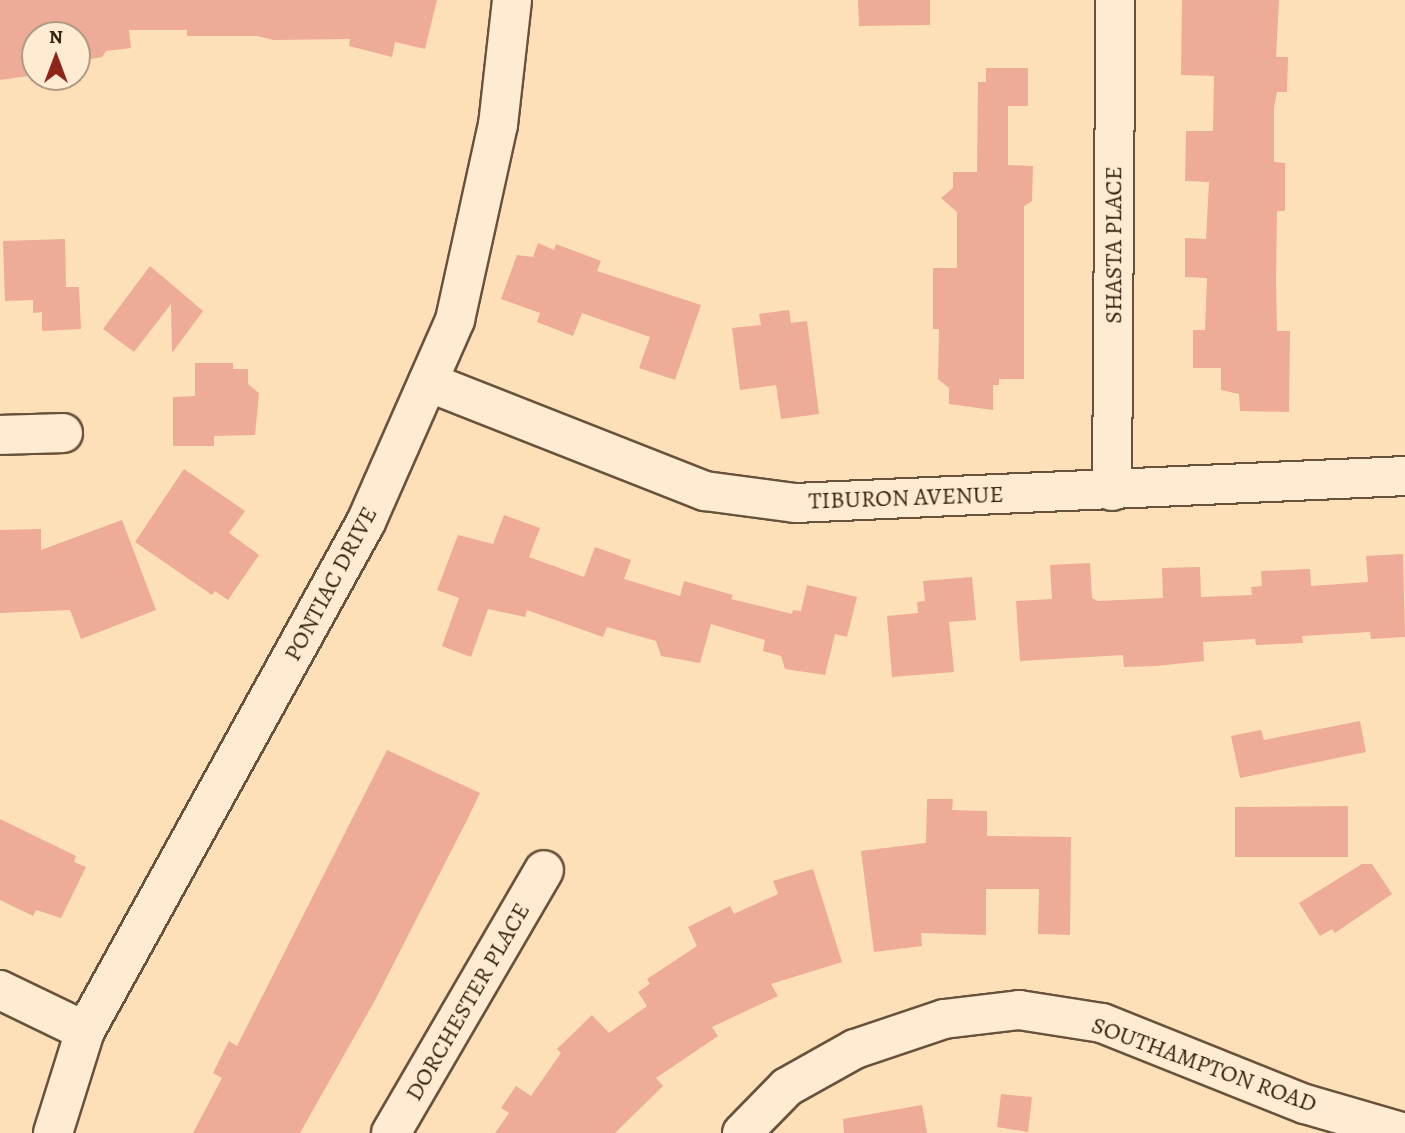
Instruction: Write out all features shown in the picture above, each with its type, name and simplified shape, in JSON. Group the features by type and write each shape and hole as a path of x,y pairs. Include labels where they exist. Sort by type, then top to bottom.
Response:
{"street":[{"name":"PONTIAC DRIVE","path":"53,1133 85,1031 366,522 428,382 458,307 498,125 512,0"},
{"name":"SHASTA PLACE","path":"1112,491 1115,0"},
{"name":"TIBURON AVENUE","path":"428,382 705,491 794,503 1405,476"},
{"path":"0,435 63,433"},
{"name":"DORCHESTER PLACE","path":"391,1133 544,870"},
{"path":"0,990 85,1031"},
{"name":"SOUTHAMPTON ROAD","path":"742,1133 787,1087 855,1049 944,1019 1019,1010 1102,1023 1305,1104 1405,1133"}],"building":[{"path":"0,0 437,0 425,49 395,42 392,57 349,46 350,39 274,40 257,36 187,36 187,30 129,30 131,48 106,51 102,57 91,59 91,21 21,21 21,77 0,80"},
{"path":"858,0 930,0 930,25 859,26"},
{"path":"1182,0 1279,0 1276,57 1288,57 1287,92 1277,92 1274,108 1274,162 1285,163 1285,211 1277,211 1277,331 1290,331 1289,412 1240,411 1239,394 1221,390 1221,368 1193,368 1193,330 1205,330 1207,278 1185,277 1185,238 1206,239 1209,182 1185,181 1186,131 1213,131 1214,76 1181,75"},
{"path":"986,68 1028,68 1028,106 1008,106 1008,165 1033,166 1032,201 1024,206 1024,379 999,379 999,385 993,385 993,410 949,404 949,388 938,379 939,329 933,329 933,268 957,268 957,212 941,198 953,188 953,172 977,172 978,82 986,82"},
{"path":"65,239 66,287 79,287 81,329 42,331 42,312 33,313 33,300 5,301 3,241"},
{"path":"538,243 554,250 556,244 601,261 597,271 701,305 675,380 639,368 650,337 582,313 573,336 537,322 540,313 501,299 517,255 533,257"},
{"path":"150,266 203,311 172,353 171,304 134,352 103,329"},
{"path":"789,310 791,323 807,321 819,414 781,419 776,385 740,390 732,328 761,325 759,314"},
{"path":"195,363 233,363 233,369 248,369 248,384 259,393 255,435 214,436 214,446 173,446 173,397 195,396"},
{"path":"184,469 245,511 229,533 259,555 228,600 215,591 212,595 135,542"},
{"path":"504,515 540,528 529,557 584,577 595,547 631,560 624,579 680,596 684,581 733,595 731,599 792,614 793,610 801,611 807,585 857,597 847,637 835,634 825,675 785,669 781,656 763,651 765,640 711,624 700,663 661,656 656,641 607,627 603,637 527,610 525,617 488,609 471,657 442,646 459,598 437,590 458,535 493,544"},
{"path":"122,520 156,610 81,639 70,610 0,613 0,530 41,529 41,550"},
{"path":"1403,554 1405,637 1371,639 1370,632 1302,636 1303,643 1256,645 1255,639 1203,642 1204,661 1156,666 1124,667 1123,655 1020,661 1016,601 1052,599 1050,565 1090,563 1092,598 1098,601 1163,598 1162,568 1200,567 1201,597 1252,595 1251,587 1262,586 1261,571 1310,569 1311,586 1368,582 1366,556"},
{"path":"972,577 976,620 949,622 954,672 892,677 887,616 918,613 917,602 925,601 923,581"},
{"path":"1360,721 1366,752 1240,778 1231,736 1261,730 1264,740"},
{"path":"387,750 480,793 466,822 374,1002 300,1133 193,1133 222,1078 213,1073 229,1041 237,1046"},
{"path":"927,799 953,799 952,810 987,811 987,836 1071,837 1070,935 1038,934 1039,889 986,889 986,935 921,933 922,946 874,952 861,851 926,843"},
{"path":"1348,806 1348,857 1235,857 1235,807"},
{"path":"0,819 76,856 74,862 86,867 61,918 36,910 33,916 0,900"},
{"path":"1362,864 1372,864 1392,894 1335,933 1332,929 1320,936 1299,903"},
{"path":"813,869 842,962 771,984 778,996 712,1027 718,1036 656,1078 663,1086 615,1133 495,1133 509,1113 501,1108 516,1086 531,1096 561,1053 557,1049 592,1015 609,1033 647,1006 638,992 650,984 647,979 697,946 688,927 730,906 734,914 778,894 773,881"},
{"path":"1001,1094 1032,1097 1028,1132 997,1127"},
{"path":"922,1105 927,1133 844,1133 843,1119"}]}
